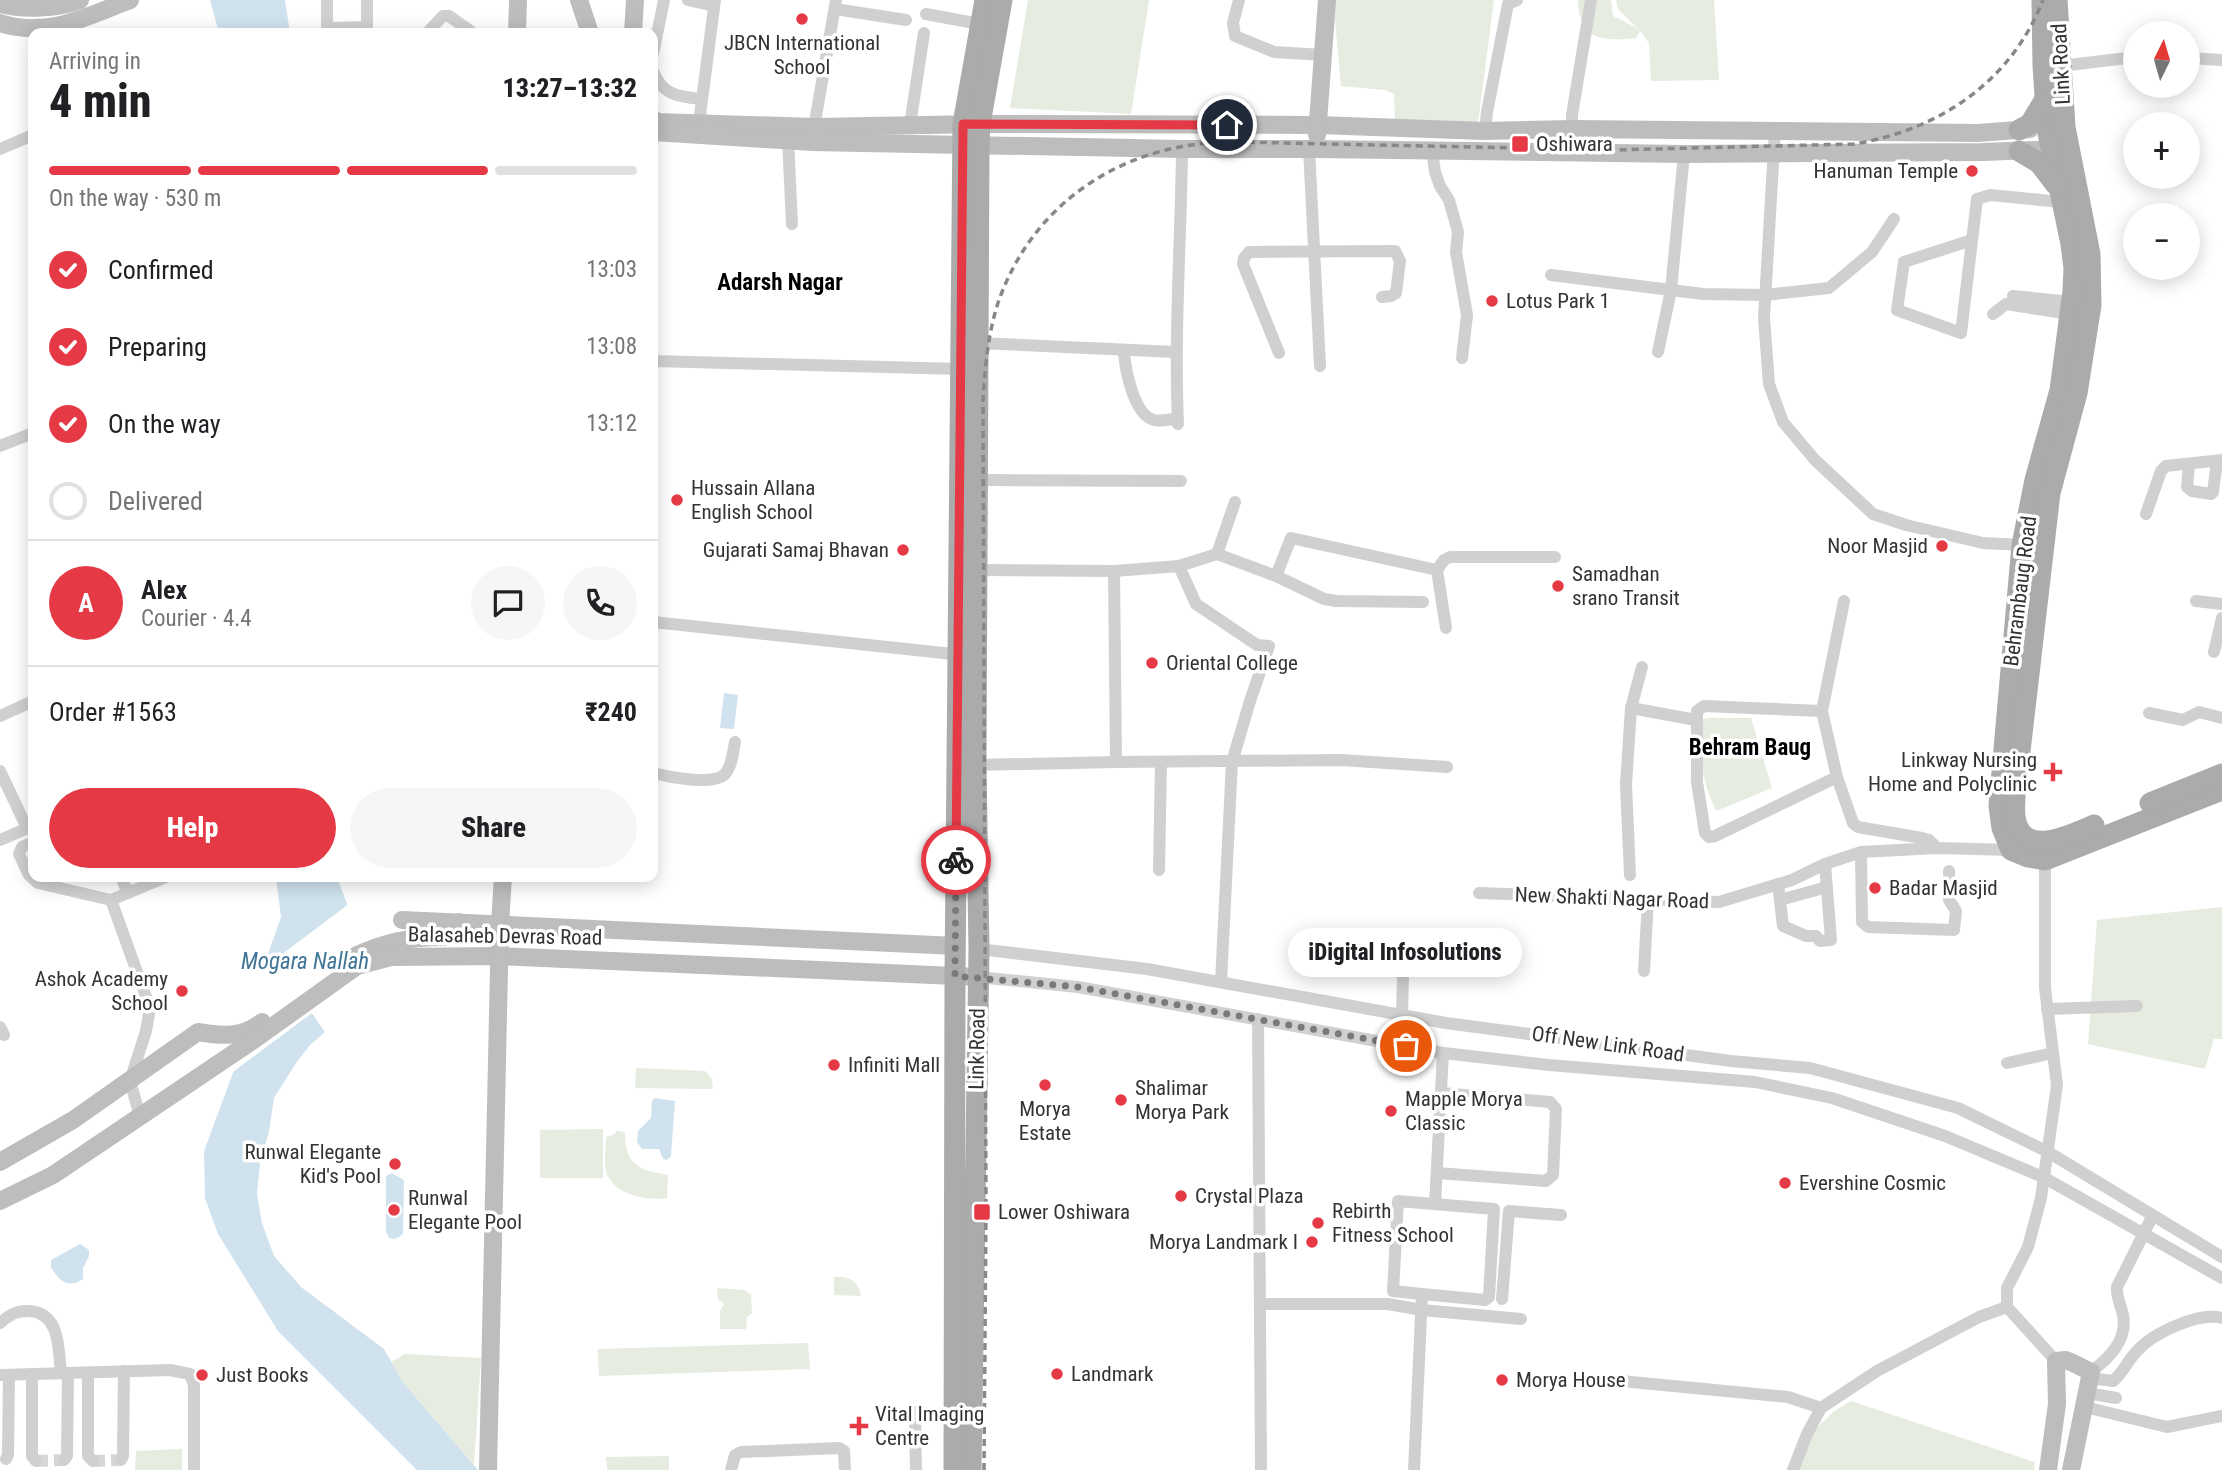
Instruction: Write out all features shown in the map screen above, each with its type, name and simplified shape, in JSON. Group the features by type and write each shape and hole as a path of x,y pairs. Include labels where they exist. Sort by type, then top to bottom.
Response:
{"main road":[{"path":"0,4 16,8 66,5 80,0"},
{"path":"50,28 130,0"},
{"path":"517,28 518,0"},
{"path":"568,0 576,28"},
{"path":"579,0 588,28"},
{"path":"633,28 635,0"},
{"path":"971,134 980,24 985,0"},
{"path":"971,134 1002,0"},
{"path":"1313,149 1318,125 1327,0"},
{"name":"Link Road","path":"2042,0 2054,127"},
{"name":"Link Road","path":"2054,127 2061,66 2057,0"},
{"path":"0,23 28,30"},
{"path":"658,122 788,140 813,134 910,125 971,134 1182,149 1684,154 1772,153 2019,141 2054,127"},
{"path":"2019,141 2030,124 2054,127"},
{"path":"658,132 698,129 813,134 971,134 1318,125 1485,131 1775,130 1978,134 2019,141 2039,163 2060,196"},
{"name":"Behrambaug Road","path":"2018,843 2002,828 1999,806 2021,545 2035,480 2060,390 2074,268 2060,196 2054,127"},
{"name":"Behrambaug Road","path":"2018,843 2015,794 2049,493 2077,393 2091,305 2090,254 2054,127"},
{"name":"Link Road","path":"954,1470 955,976 967,655 977,570 978,480 972,331 971,134"},
{"name":"Link Road","path":"971,1470 979,949 976,765 967,655 960,369 972,331"},
{"path":"2018,843 2047,842 2060,838 2222,774"},
{"path":"2018,843 2028,857 2045,860 2222,790"},
{"path":"490,1468 503,882"},
{"name":"Balasaheb Devras Road","path":"402,920 956,946"},
{"path":"348,965 380,944 405,938 444,937 459,922"},
{"name":"Off New Link Road","path":"956,946 979,949"},
{"name":"Balasaheb Devras Road","path":"0,1201 53,1175 140,1116 348,965 391,957 499,956 978,977"},
{"path":"0,1162 73,1120 198,1032 228,1036 254,1035"},
{"path":"2048,1470 2057,1404 2056,1361 2073,1363 2088,1388 2071,1470"}],"street":[{"path":"327,0 327,28"},
{"path":"367,0 367,28"},
{"path":"658,29 664,0"},
{"path":"688,0 715,3 698,129"},
{"path":"1239,0 1233,23 1235,36 1274,52 1323,55"},
{"path":"1572,129 1591,0"},
{"path":"1485,131 1486,111 1511,1"},
{"path":"813,134 835,4 906,20"},
{"path":"926,15 980,24"},
{"path":"432,28 443,16 449,16 466,28"},
{"path":"910,125 924,33"},
{"path":"2061,66 2123,58"},
{"path":"2200,59 2222,60"},
{"path":"658,80 669,93 678,97 702,99"},
{"path":"1775,130 1764,318 1769,384 1783,422 1815,460 1872,514 1906,526 1983,543 2021,545"},
{"path":"0,149 28,137"},
{"path":"788,140 792,223"},
{"path":"1124,355 1130,387 1137,404 1154,420 1177,421 1176,352 1181,261 1182,149"},
{"path":"1313,149 1314,251 1320,366"},
{"path":"1432,152 1435,172 1449,200 1458,232 1456,252 1467,314 1462,358"},
{"path":"1658,352 1671,290 1684,154"},
{"path":"1972,240 1904,262 1897,310 1961,333 1977,199 1990,195 2060,196"},
{"path":"1551,275 1703,294 1765,295 1829,288 1872,252 1894,219"},
{"path":"1279,353 1243,264 1249,252 1395,251 1400,261 1396,293 1382,297"},
{"path":"2009,296 2071,308"},
{"path":"1993,314 2006,304 2071,308"},
{"path":"972,331 1176,352"},
{"path":"658,360 960,369"},
{"path":"0,446 28,435"},
{"path":"2146,514 2161,471 2166,466 2219,461 2213,492 2192,491 2187,487 2189,464"},
{"path":"978,480 1181,481"},
{"path":"1217,554 1235,502"},
{"path":"1276,576 1291,538 1437,569"},
{"path":"977,570 1114,571 1179,566 1217,554 1276,576 1324,599 1423,602"},
{"path":"1446,628 1437,569 1444,560 1450,557 1555,557"},
{"path":"1179,566 1196,604 1257,645 1269,646 1232,762 1221,982"},
{"path":"1114,571 1116,762"},
{"path":"1844,601 1822,710 1837,777 1853,823 1858,827 1922,838 1937,848"},
{"path":"2196,601 2222,604"},
{"path":"2214,652 2222,618"},
{"path":"658,623 967,655"},
{"path":"1630,875 1626,784 1628,734 1631,708 1642,667"},
{"path":"0,716 28,706"},
{"path":"1822,710 1704,706 1697,711 1697,782 1705,833 1709,837 1715,836 1837,777"},
{"path":"1631,708 1696,720"},
{"path":"2149,713 2183,720 2200,712 2222,718"},
{"path":"658,774 699,780 719,778 731,762 734,742"},
{"path":"976,765 1341,760 1447,767"},
{"path":"1159,870 1161,762"},
{"path":"0,771 28,820"},
{"path":"0,840 28,823"},
{"name":"New Shakti Nagar Road","path":"1479,893 1719,902 1778,884 1861,852 2018,843"},
{"path":"28,844 22,847 19,855 28,872"},
{"path":"1861,852 1862,922 1868,927 1954,930 1956,911 1949,900 1949,871"},
{"path":"2045,860 2045,988 2057,1085 2041,1198 2028,1247 2007,1288 2007,1307 2056,1361"},
{"path":"1778,884 1783,926 1806,936 1816,936 1820,941 1831,940 1833,938 1825,864"},
{"path":"37,882 111,900 154,882"},
{"path":"123,882 128,893"},
{"path":"1780,900 1828,887"},
{"path":"1644,971 1648,899"},
{"path":"111,900 150,1008 146,1031 130,1080 140,1116"},
{"path":"1402,1016 1404,937"},
{"name":"Off New Link Road","path":"979,949 1147,969 1402,1016 1731,1061 1810,1068 1958,1108 2048,1152 2222,1257"},
{"name":"Off New Link Road","path":"978,977 1078,987 1443,1053 1549,1065 1755,1082 1832,1098 1945,1136 2043,1177 2222,1278"},
{"path":"2047,1009 2137,1006"},
{"path":"1258,1019 1261,1470"},
{"path":"1435,1204 1443,1053"},
{"path":"2007,1063 2053,1053"},
{"path":"1437,1173 1546,1181 1553,1175 1556,1109 1550,1102 1441,1093"},
{"path":"1494,1209 1489,1297 1485,1300 1393,1291 1398,1202 1435,1204 1494,1209 1509,1211 1561,1215"},
{"path":"1502,1298 1509,1211"},
{"path":"2088,1388 2116,1348 2123,1332 2124,1321 2117,1294 2118,1287 2152,1215"},
{"path":"1415,1470 1422,1294"},
{"path":"1260,1304 1388,1304 1422,1310 1521,1319"},
{"path":"1793,1470 1821,1408 1877,1371 1979,1317 2007,1307"},
{"path":"0,1323 10,1314 22,1310 46,1315 53,1323 65,1373 67,1456 64,1460"},
{"path":"2088,1388 2113,1381 2139,1348 2155,1336 2198,1318 2222,1318"},
{"path":"6,1459 4,1375 170,1370 190,1374 194,1385 194,1470"},
{"path":"121,1460 124,1371"},
{"path":"89,1373 88,1456 93,1461"},
{"path":"32,1374 32,1456 36,1461"},
{"path":"1621,1381 1788,1397 1821,1408"},
{"path":"2088,1388 2116,1398"},
{"path":"2088,1388 2166,1427 2222,1416"},
{"path":"915,1412 916,1470"},
{"path":"731,1470 735,1455 741,1452 839,1448 844,1451 845,1470"}],"shaded area":[{"path":"1028,0 1149,0 1131,114 1010,108"},
{"path":"1333,0 1494,0 1478,123 1395,121 1394,94 1385,90 1341,86"},
{"path":"1578,0 1611,0 1613,16 1637,28 1618,9 1616,0 1714,0 1719,80 1651,81 1649,43 1640,31 1636,38 1613,39 1595,36 1583,23"},
{"path":"1708,718 1751,718 1772,788 1716,811 1699,757 1701,723"},
{"path":"2222,907 2222,1039 2214,1039 2205,1069 2088,1044 2097,920"},
{"path":"636,1068 705,1071 712,1079 713,1089 635,1088"},
{"path":"603,1129 603,1178 540,1178 540,1130"},
{"path":"616,1131 625,1132 628,1152 635,1164 649,1171 668,1175 667,1198 632,1195 615,1186 605,1167 606,1137"},
{"path":"834,1277 852,1280 861,1296 834,1295"},
{"path":"717,1288 744,1290 751,1295 752,1313 747,1317 746,1329 720,1329 720,1311 724,1304 718,1299"},
{"path":"808,1343 810,1369 599,1376 598,1349"},
{"path":"405,1354 481,1358 474,1465 402,1381 391,1362"},
{"path":"1851,1401 2035,1462 2034,1470 1796,1470 1810,1435 1833,1412"},
{"path":"182,1449 182,1470 135,1470 136,1451"},
{"path":"669,1456 669,1470 607,1470 606,1457"}],"water":[{"path":"210,0 285,0 289,28 218,28"},
{"path":"724,693 738,695 734,729 720,728"},
{"name":"Mogara Nallah","path":"277,882 339,882 347,904 348,926 315,1017 325,1032 296,1063 274,1098 260,1163 257,1194 262,1223 274,1256 301,1287 384,1349 402,1381 478,1470 417,1470 278,1331 218,1234 205,1198 204,1151 260,1000 267,957 281,917"},
{"path":"655,1098 675,1101 671,1156 667,1160 663,1159 659,1149 642,1149 637,1142 638,1131 651,1118 652,1101"},
{"name":"Runwal Elegante Pool","path":"392,1173 404,1180 403,1233 393,1239 389,1238 386,1231 386,1176"},
{"path":"80,1244 89,1250 83,1268 83,1279 73,1283 64,1282 51,1267 51,1260"}],"pier":[{"path":"350,903 350,955 339,990 319,1017 328,1030 325,1032 312,1013 229,1075 257,1000 261,970"}],"tunnel":[{"path":"36,1461 64,1460"},
{"path":"93,1461 121,1460"}],"railway":[{"path":"984,1470 986,1206 983,401 986,363 995,312 1016,264 1037,232 1063,204 1092,182 1125,164 1161,151 1199,144 1238,142 1612,150 1854,144 1885,137 1943,114 1992,78 2012,55 2043,0"}],"way so far":[{"path":"956,860 955,976 1078,987 1406,1046"}],"place":[{"name":"JBCN International School","path":"802,19"},
{"name":"Oshiwara","path":"1520,144"},
{"name":"Hanuman Temple","path":"1972,171"},
{"name":"Lotus Park 1","path":"1492,301"},
{"name":"Hussain Allana English School","path":"677,500"},
{"name":"Noor Masjid","path":"1942,546"},
{"name":"Gujarati Samaj Bhavan","path":"903,550"},
{"name":"Samadhan srano Transit","path":"1558,586"},
{"name":"Oriental College","path":"1152,663"},
{"name":"Linkway Nursing Home and Polyclinic","path":"2053,772"},
{"name":"Badar Masjid","path":"1875,888"},
{"name":"Ashok Academy School","path":"182,991"},
{"name":"iDigital Infosolutions","path":"1406,1046"},
{"name":"Infiniti Mall","path":"834,1065"},
{"name":"Morya Estate","path":"1045,1085"},
{"name":"Shalimar Morya Park","path":"1121,1100"},
{"name":"Mapple Morya Classic","path":"1391,1111"},
{"name":"Runwal Elegante Kid's Pool","path":"395,1164"},
{"name":"Evershine Cosmic","path":"1785,1183"},
{"name":"Crystal Plaza","path":"1181,1196"},
{"name":"Runwal Elegante Pool","path":"394,1210"},
{"name":"Lower Oshiwara","path":"982,1212"},
{"name":"Rebirth Fitness School","path":"1318,1223"},
{"name":"Morya Landmark I","path":"1312,1242"},
{"name":"Landmark","path":"1057,1374"},
{"name":"Just Books","path":"202,1375"},
{"name":"Morya House","path":"1502,1380"},
{"name":"Vital Imaging Centre","path":"859,1426"}],"district":[{"name":"Adarsh Nagar","path":"780,282"},
{"name":"Behram Baug","path":"1750,747"}],"route":[{"path":"956,860 963,124 1227,125"}]}
